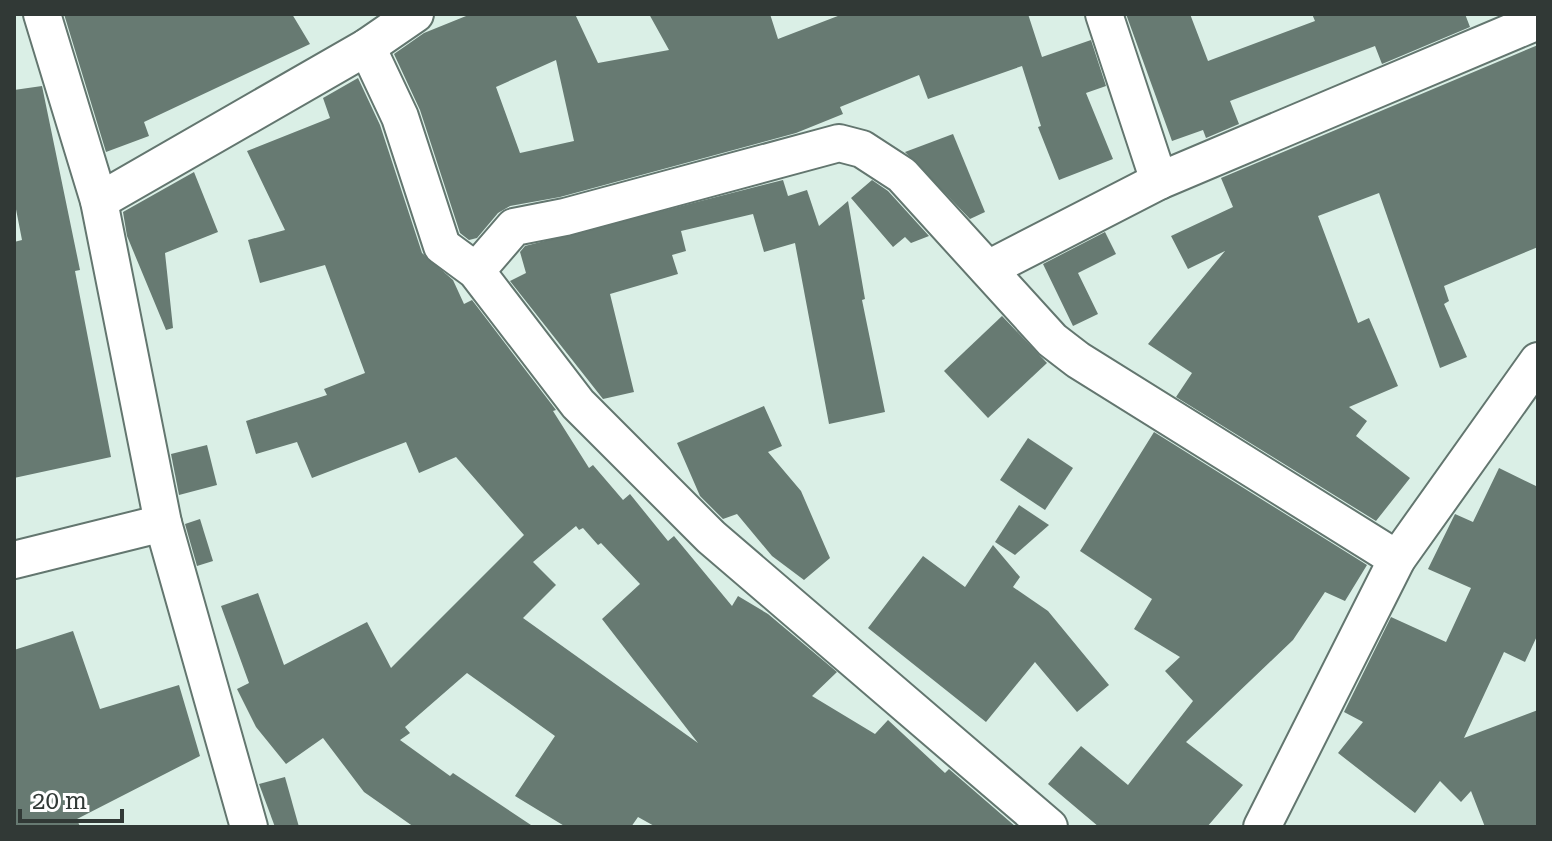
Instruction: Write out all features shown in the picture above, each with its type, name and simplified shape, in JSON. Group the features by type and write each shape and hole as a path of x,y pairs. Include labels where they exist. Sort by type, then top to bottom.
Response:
{"street":[{"path":"42,14 99,201 163,523 249,827"},
{"path":"99,201 367,47 415,14"},
{"path":"1104,14 1159,181"},
{"path":"988,269 1159,181 1538,21"},
{"path":"367,47 400,117 442,246 476,271 578,404 711,537 1049,827"},
{"path":"476,271 514,227 565,217 839,143 862,149 902,175 1052,340 1078,360 1397,559"},
{"path":"1262,827 1397,559 1538,361"},
{"path":"14,560 163,523"}],"building":[{"path":"64,14 292,14 310,44 144,122 149,136 106,152"},
{"path":"471,14 575,14 598,63 669,50 649,14 770,14 778,39 843,14 1028,14 1042,57 1091,40 1106,86 1086,93 1113,159 1059,180 1038,127 1041,126 1022,66 928,99 919,75 840,107 843,114 796,133 560,197 510,206 498,213 477,238 469,240 460,233 420,110 394,54 424,33","holes":["556,60 574,141 520,153 496,87"]},
{"path":"1126,14 1190,14 1208,61 1315,21 1312,14 1465,14 1470,27 1382,64 1375,46 1230,101 1239,124 1206,138 1203,130 1172,141"},
{"path":"1538,45 1538,247 1444,286 1449,301 1444,304 1467,357 1440,368 1379,193 1318,216 1358,323 1369,318 1398,386 1349,407 1367,421 1356,436 1410,478 1376,521 1176,397 1192,373 1148,344 1225,251 1188,269 1171,236 1233,207 1221,178"},
{"path":"358,78 380,125 422,253 453,280 464,304 472,300 556,410 553,411 589,468 593,465 623,500 630,494 668,541 674,536 732,606 738,596 768,614 837,672 812,696 875,734 888,720 945,773 949,769 1016,827 656,827 638,817 631,827 566,827 515,796 555,736 467,673 405,727 410,733 400,740 450,776 453,773 534,827 414,827 364,792 323,738 286,764 256,727 237,689 249,683 221,606 258,593 284,665 367,622 391,668 524,535 456,457 419,473 406,442 312,478 297,442 256,454 246,421 327,395 324,389 365,373 325,265 260,283 248,240 285,230 247,151 330,118 323,98","holes":["576,526 579,530 583,528 598,545 601,543 640,584 602,619 698,743 523,618 556,585 533,562"]},
{"path":"42,86 80,270 75,271 111,457 14,478 14,242 22,240 14,199 14,90"},
{"path":"953,134 985,212 970,219 905,152"},
{"path":"194,172 218,232 165,253 173,328 166,330 127,236 123,212"},
{"path":"783,180 788,196 807,190 819,226 848,201 865,299 862,300 885,412 829,424 795,243 764,252 753,214 681,231 686,251 672,255 678,274 610,294 634,392 603,399 510,281 526,273 520,252 525,246"},
{"path":"872,180 888,191 929,236 911,243 905,237 893,247 851,198"},
{"path":"1105,232 1116,254 1078,273 1098,314 1073,326 1043,264"},
{"path":"1002,316 1047,363 988,418 944,371"},
{"path":"764,406 782,446 768,452 801,491 830,558 804,580 772,556 737,514 723,519 700,496 677,443"},
{"path":"1154,432 1367,565 1345,601 1325,592 1293,640 1186,742 1243,785 1207,827 1099,827 1048,784 1081,746 1128,785 1193,701 1165,671 1180,657 1134,629 1152,599 1080,551"},
{"path":"1028,438 1073,468 1045,510 1000,480"},
{"path":"207,445 217,485 179,495 171,454"},
{"path":"1499,468 1538,487 1538,634 1525,662 1504,652 1464,738 1538,710 1538,827 1485,827 1471,791 1461,802 1440,781 1415,813 1338,753 1363,722 1344,712 1391,617 1446,642 1471,588 1428,569 1455,514 1473,522"},
{"path":"1019,505 1049,525 1015,555 995,542"},
{"path":"200,519 213,561 197,566 185,524"},
{"path":"993,545 1020,577 1013,587 1048,611 1109,685 1077,712 1035,662 986,722 868,628 923,556 965,587"},
{"path":"73,631 100,709 179,685 200,756 77,819 80,827 14,827 14,650"},
{"path":"285,777 299,827 275,827 259,784"}]}
